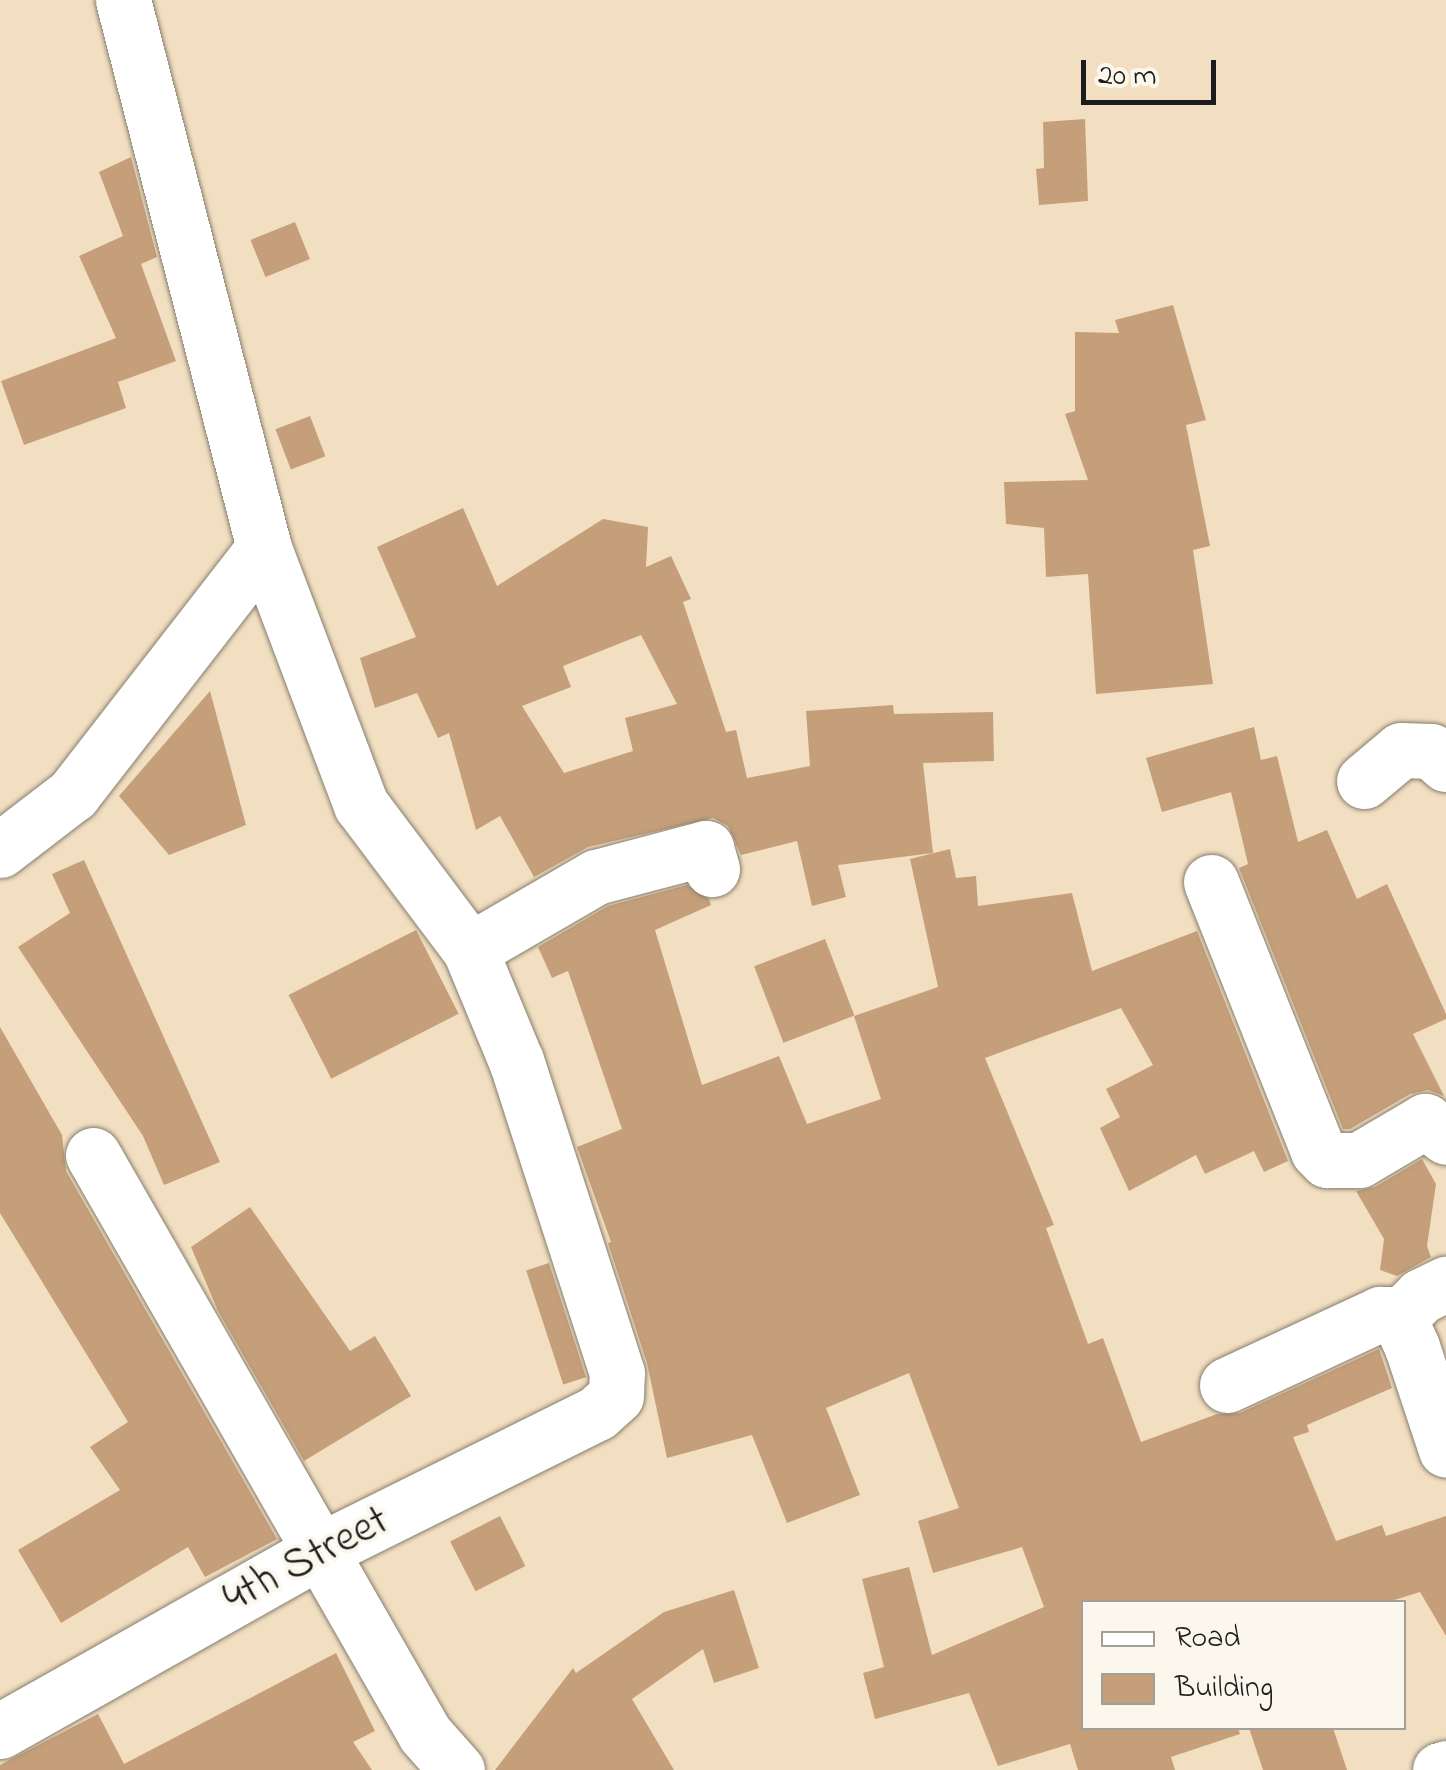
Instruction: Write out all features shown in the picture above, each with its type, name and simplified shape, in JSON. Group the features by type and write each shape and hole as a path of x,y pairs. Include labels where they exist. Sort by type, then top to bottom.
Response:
{"street":[{"path":"122,0 264,548 361,806 470,950 596,877 706,848 712,870"},
{"path":"0,850 73,794 264,548"},
{"path":"1364,781 1401,750 1431,751 1446,764"},
{"path":"1211,882 1318,1151 1327,1160 1359,1160 1425,1121 1446,1137"},
{"name":"4th Street","path":"0,1731 319,1551 597,1413 616,1396 617,1373 540,1134 470,950"},
{"path":"92,1155 425,1734 457,1770"},
{"path":"1406,1332 1421,1296 1446,1284"},
{"path":"1227,1385 1380,1314 1406,1332 1446,1450"}],"building":[{"path":"1085,119 1088,201 1039,205 1036,169 1044,168 1043,122"},
{"path":"131,157 157,257 141,264 176,361 118,382 126,408 24,445 1,381 116,338 79,256 123,236 99,172"},
{"path":"295,222 310,259 265,277 250,240"},
{"path":"1173,305 1206,420 1186,425 1210,546 1193,550 1213,684 1096,694 1088,574 1046,577 1044,528 1006,524 1004,482 1088,480 1065,414 1075,411 1075,332 1119,333 1115,320"},
{"path":"310,416 325,456 291,469 275,429"},
{"path":"463,508 497,586 603,519 648,527 646,567 671,556 691,599 683,602 726,732 736,730 747,778 810,766 806,711 893,705 894,714 993,712 994,761 923,763 933,853 838,865 846,897 812,906 797,841 741,855 728,826 713,818 588,847 534,877 500,816 476,830 449,733 438,738 417,693 375,708 360,658 416,637 377,547","holes":["641,635 677,704 625,718 633,751 564,773 522,706 571,687 563,666"]},
{"path":"210,691 246,825 169,855 119,796"},
{"path":"1254,727 1261,760 1277,756 1298,842 1327,830 1357,899 1387,884 1446,1014 1446,1019 1413,1034 1444,1096 1428,1090 1410,1094 1350,1129 1343,1129 1239,868 1248,864 1231,792 1162,812 1146,758"},
{"path":"950,849 956,878 976,876 978,906 1072,893 1092,971 1197,931 1288,1161 1264,1172 1254,1151 1205,1174 1196,1155 1129,1191 1100,1128 1120,1117 1106,1089 1153,1065 1121,1008 985,1058 1054,1225 1046,1228 1088,1344 1103,1338 1141,1442 1217,1414 1240,1413 1379,1349 1392,1388 1307,1425 1309,1432 1293,1437 1336,1541 1382,1525 1386,1536 1446,1516 1446,1636 1420,1592 1394,1600 1081,1600 1081,1730 1239,1730 1240,1734 1171,1757 1175,1770 1078,1770 1070,1744 998,1766 969,1693 875,1719 863,1673 884,1667 862,1579 909,1567 932,1655 1044,1607 1022,1547 933,1573 918,1521 959,1508 909,1373 826,1408 860,1495 787,1523 752,1435 667,1458 647,1363 608,1243 611,1242 577,1147 622,1129 568,971 552,978 538,947 608,906 687,885 709,899 711,905 655,930 702,1085 779,1056 807,1124 881,1099 854,1016 938,987 910,859"},
{"path":"84,860 220,1162 164,1185 143,1136 18,947 70,913 52,874"},
{"path":"416,930 459,1014 331,1079 289,995"},
{"path":"825,939 854,1016 783,1043 754,966"},
{"path":"0,1027 62,1135 66,1171 277,1539 205,1577 188,1547 61,1623 18,1550 120,1490 90,1447 128,1422 0,1213"},
{"path":"1422,1159 1436,1184 1427,1246 1431,1257 1397,1276 1380,1270 1384,1239 1356,1191 1375,1187"},
{"path":"250,1207 350,1351 375,1336 411,1396 304,1461 218,1311 191,1247"},
{"path":"549,1263 586,1377 563,1385 526,1270"},
{"path":"500,1516 525,1566 476,1591 450,1541"},
{"path":"734,1590 759,1668 714,1683 703,1649 632,1699 674,1770 495,1770 573,1668 576,1673 664,1612"},
{"path":"336,1653 375,1731 353,1742 372,1770 0,1770 0,1765 98,1714 124,1764"},
{"path":"1250,1730 1334,1730 1347,1770 1263,1770"}]}
